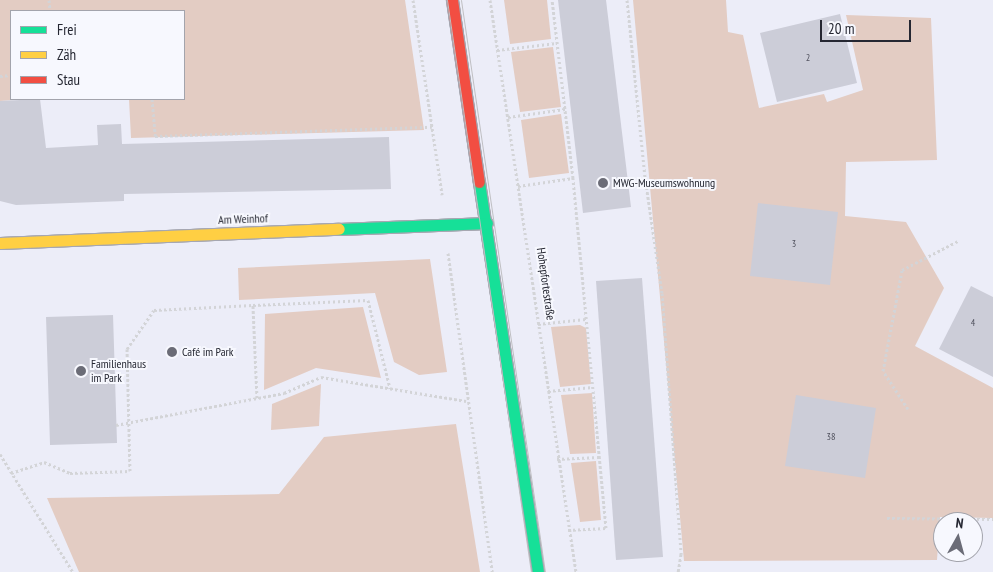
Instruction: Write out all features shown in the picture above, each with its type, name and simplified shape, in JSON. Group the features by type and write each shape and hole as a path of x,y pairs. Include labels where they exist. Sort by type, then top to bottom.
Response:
{"street":[{"path":"452,0 538,572"},
{"name":"Am Weinhof","path":"0,243 487,223"}],"path":[{"path":"412,0 443,203"},
{"name":"Hohepfortestraße","path":"490,0 557,459 576,572"},
{"path":"552,0 573,178 606,528 568,530"},
{"path":"627,0 645,177 662,293 681,554 678,572"},
{"path":"497,50 557,43"},
{"path":"152,100 155,136 432,127"},
{"path":"508,117 565,109"},
{"path":"518,186 573,178"},
{"path":"908,409 883,371 902,270 958,241"},
{"path":"446,242 466,401 492,572"},
{"path":"11,473 44,462 70,473 130,471 127,349 154,310 368,300 390,388"},
{"path":"253,306 257,398"},
{"path":"538,324 586,319"},
{"path":"116,425 284,393 321,377 466,401"},
{"path":"548,391 593,387"},
{"path":"0,454 74,572"},
{"path":"557,459 599,457"},
{"path":"887,518 993,519"}],"shaded area":[{"path":"0,0 405,0 424,130 131,138 129,100 185,100 185,10 10,10 10,100 14,100 0,101"},
{"path":"504,0 547,0 551,39 510,44"},
{"path":"633,0 726,0 728,32 743,35 759,108 824,94 827,102 863,90 846,15 931,18 937,160 846,162 845,216 906,222 944,288 915,346 993,388 993,518 983,518 983,512 933,512 933,560 684,561"},
{"path":"553,47 561,107 520,112 511,52"},
{"path":"561,114 569,173 529,178 521,120"},
{"path":"430,259 447,372 419,375 394,362 375,293 239,300 238,268"},
{"path":"363,307 381,378 316,368 264,390 265,314"},
{"path":"580,325 586,328 591,384 560,387 551,327"},
{"path":"321,384 319,426 271,430 272,404"},
{"path":"592,393 596,453 570,454 561,395"},
{"path":"456,424 480,572 79,572 47,498 279,494 324,437"},
{"path":"596,461 601,520 580,522 571,463"}],"building":[{"path":"558,0 606,0 631,207 583,213"},
{"path":"840,14 857,83 777,102 760,33"},
{"path":"40,100 46,148 98,145 97,125 121,124 122,144 389,137 391,189 124,194 124,201 16,205 0,201 0,101"},
{"path":"758,203 838,212 830,285 750,276"},
{"path":"642,278 663,557 616,560 596,281"},
{"path":"971,286 993,297 993,377 939,349"},
{"name":"Familienhaus im Park","path":"113,315 117,443 50,445 46,317"},
{"path":"796,395 876,408 865,478 785,466"}],"tram line":[{"path":"447,0 531,572"},
{"path":"461,0 545,572"}],"traffic: fast":[{"path":"479,182 538,572"},
{"path":"339,229 487,223"}],"traffic: slow":[{"path":"0,243 339,229"}],"traffic: jam":[{"path":"452,0 479,182"}],"place":[{"name":"MWG-Museumswohnung","path":"603,183"},
{"name":"Café im Park","path":"172,352"},
{"name":"Familienhaus im Park","path":"81,371"}]}
